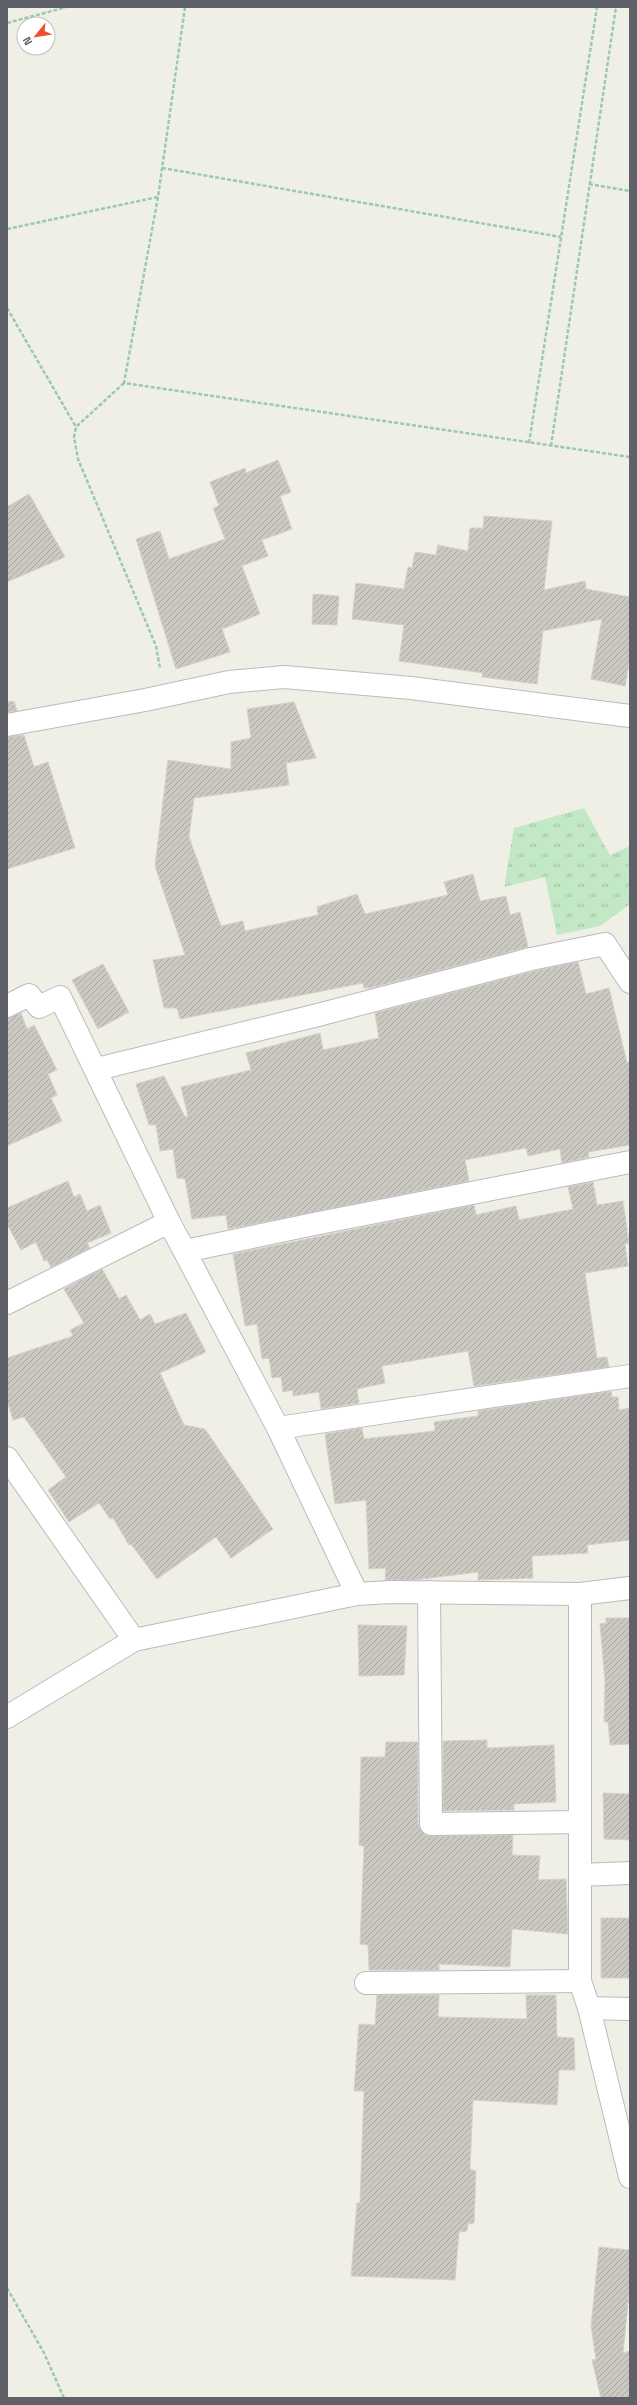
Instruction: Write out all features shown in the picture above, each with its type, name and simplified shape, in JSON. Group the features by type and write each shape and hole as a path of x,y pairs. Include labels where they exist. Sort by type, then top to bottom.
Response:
{"street":[{"path":"7,725 166,696 228,682 284,677 411,688 630,716"},
{"path":"97,1069 318,1015 531,959 605,944 630,982"},
{"path":"7,1006 29,996 39,1007 60,997 97,1069 169,1222 278,1428 357,1594"},
{"path":"185,1251 630,1162"},
{"path":"7,1302 169,1222"},
{"path":"278,1428 630,1376"},
{"path":"7,1458 134,1640"},
{"path":"7,1717 134,1640 357,1594 430,1592 580,1594 630,1588"},
{"path":"430,1592 430,1824 580,1822"},
{"path":"580,1594 580,1981 589,2008 630,2178"},
{"path":"580,1875 630,1873"},
{"path":"366,1983 580,1981"},
{"path":"589,2008 630,2009"}],"path":[{"path":"7,23 67,7"},
{"path":"166,696 156,646 78,459 74,437 76,427 124,383 158,197 185,7"},
{"path":"529,443 597,7"},
{"path":"551,446 616,7"},
{"path":"162,168 561,236"},
{"path":"589,184 630,192"},
{"path":"7,229 158,197"},
{"path":"7,308 76,427"},
{"path":"124,383 529,443 630,456"},
{"path":"7,2288 44,2353 64,2398"}],"green space":[{"path":"584,808 610,855 630,846 630,904 600,926 557,935 545,877 504,887 514,828"}],"building":[{"path":"278,460 291,492 280,496 292,529 262,540 268,556 242,566 260,614 222,629 230,652 176,669 136,539 160,531 169,559 225,539 213,508 219,506 210,482 245,468 246,473"},
{"path":"29,494 65,557 7,582 7,507"},
{"path":"484,516 552,521 544,590 585,581 586,589 630,597 630,658 625,686 591,679 602,619 543,631 537,684 482,677 483,673 399,661 404,625 352,619 356,583 404,589 408,567 412,568 415,552 436,555 438,545 468,551 470,528 483,528"},
{"path":"313,594 339,596 337,625 312,624"},
{"path":"14,701 17,711 7,712 7,702"},
{"path":"294,702 316,758 286,763 289,785 194,798 189,837 221,926 243,921 245,931 318,915 317,907 357,894 365,914 448,895 444,882 473,874 480,901 506,896 510,915 520,912 528,947 370,988 364,988 363,983 180,1019 177,1008 164,1008 153,960 185,955 155,866 168,760 231,769 231,742 251,738 247,709"},
{"path":"24,735 34,767 48,762 75,848 7,869 7,737"},
{"path":"578,962 586,994 609,988 627,1063 630,1062 630,1145 588,1152 589,1157 562,1163 560,1149 528,1156 526,1148 465,1160 469,1181 228,1229 226,1215 192,1219 185,1179 177,1178 173,1149 160,1151 156,1125 149,1125 136,1084 164,1076 185,1117 188,1116 181,1087 251,1070 246,1053 320,1033 323,1050 379,1038 375,1013 534,971"},
{"path":"103,964 129,1012 98,1029 72,980"},
{"path":"21,1013 27,1029 34,1025 57,1070 48,1074 57,1095 51,1098 62,1121 7,1146 7,1018"},
{"path":"68,1181 74,1197 80,1194 87,1211 100,1205 111,1233 87,1243 90,1248 51,1267 47,1260 44,1261 36,1242 21,1250 7,1224 7,1208"},
{"path":"593,1182 597,1205 623,1201 629,1243 625,1244 628,1266 585,1273 597,1358 607,1357 609,1367 474,1386 468,1351 382,1366 385,1383 357,1389 359,1403 321,1409 319,1392 293,1396 293,1390 283,1392 281,1377 272,1378 269,1358 262,1359 257,1324 245,1326 233,1254 474,1205 476,1215 516,1206 519,1220 573,1209 568,1187"},
{"path":"102,1269 119,1299 126,1295 140,1320 150,1314 155,1324 186,1313 206,1352 160,1373 184,1425 205,1429 273,1529 231,1558 216,1537 157,1579 131,1544 129,1545 113,1518 110,1519 99,1503 69,1522 48,1490 66,1477 24,1417 13,1420 7,1400 7,1358 73,1336 70,1330 84,1323 64,1289"},
{"path":"611,1391 612,1397 618,1397 619,1410 630,1408 630,1540 587,1545 588,1553 532,1556 533,1578 478,1580 478,1572 414,1580 385,1580 386,1568 369,1569 366,1500 335,1504 325,1434 362,1428 364,1439 435,1431 434,1422 478,1416 478,1411"},
{"path":"606,1618 630,1618 630,1744 610,1745 608,1722 604,1722 605,1681 600,1624 606,1623"},
{"path":"358,1625 407,1626 404,1675 359,1676"},
{"path":"487,1740 487,1748 554,1745 556,1802 514,1804 514,1810 443,1811 443,1741"},
{"path":"386,1742 418,1742 418,1824 425,1835 513,1835 512,1855 540,1856 538,1880 566,1879 568,1934 512,1929 510,1967 439,1964 439,1970 369,1970 368,1945 360,1944 364,1846 359,1845 361,1757 385,1757"},
{"path":"603,1793 630,1794 630,1840 604,1839"},
{"path":"601,1918 630,1918 630,1978 601,1978"},
{"path":"377,1995 439,1995 438,2017 527,2019 526,1995 556,1995 557,2037 574,2038 575,2070 559,2070 557,2105 473,2100 470,2169 476,2171 474,2223 468,2224 467,2231 459,2232 455,2280 351,2276 357,2203 360,2203 364,2091 354,2091 359,2024 375,2025"},
{"path":"599,2247 630,2250 630,2284 623,2353 630,2351 630,2398 601,2398 592,2360 596,2359 591,2326"}]}
